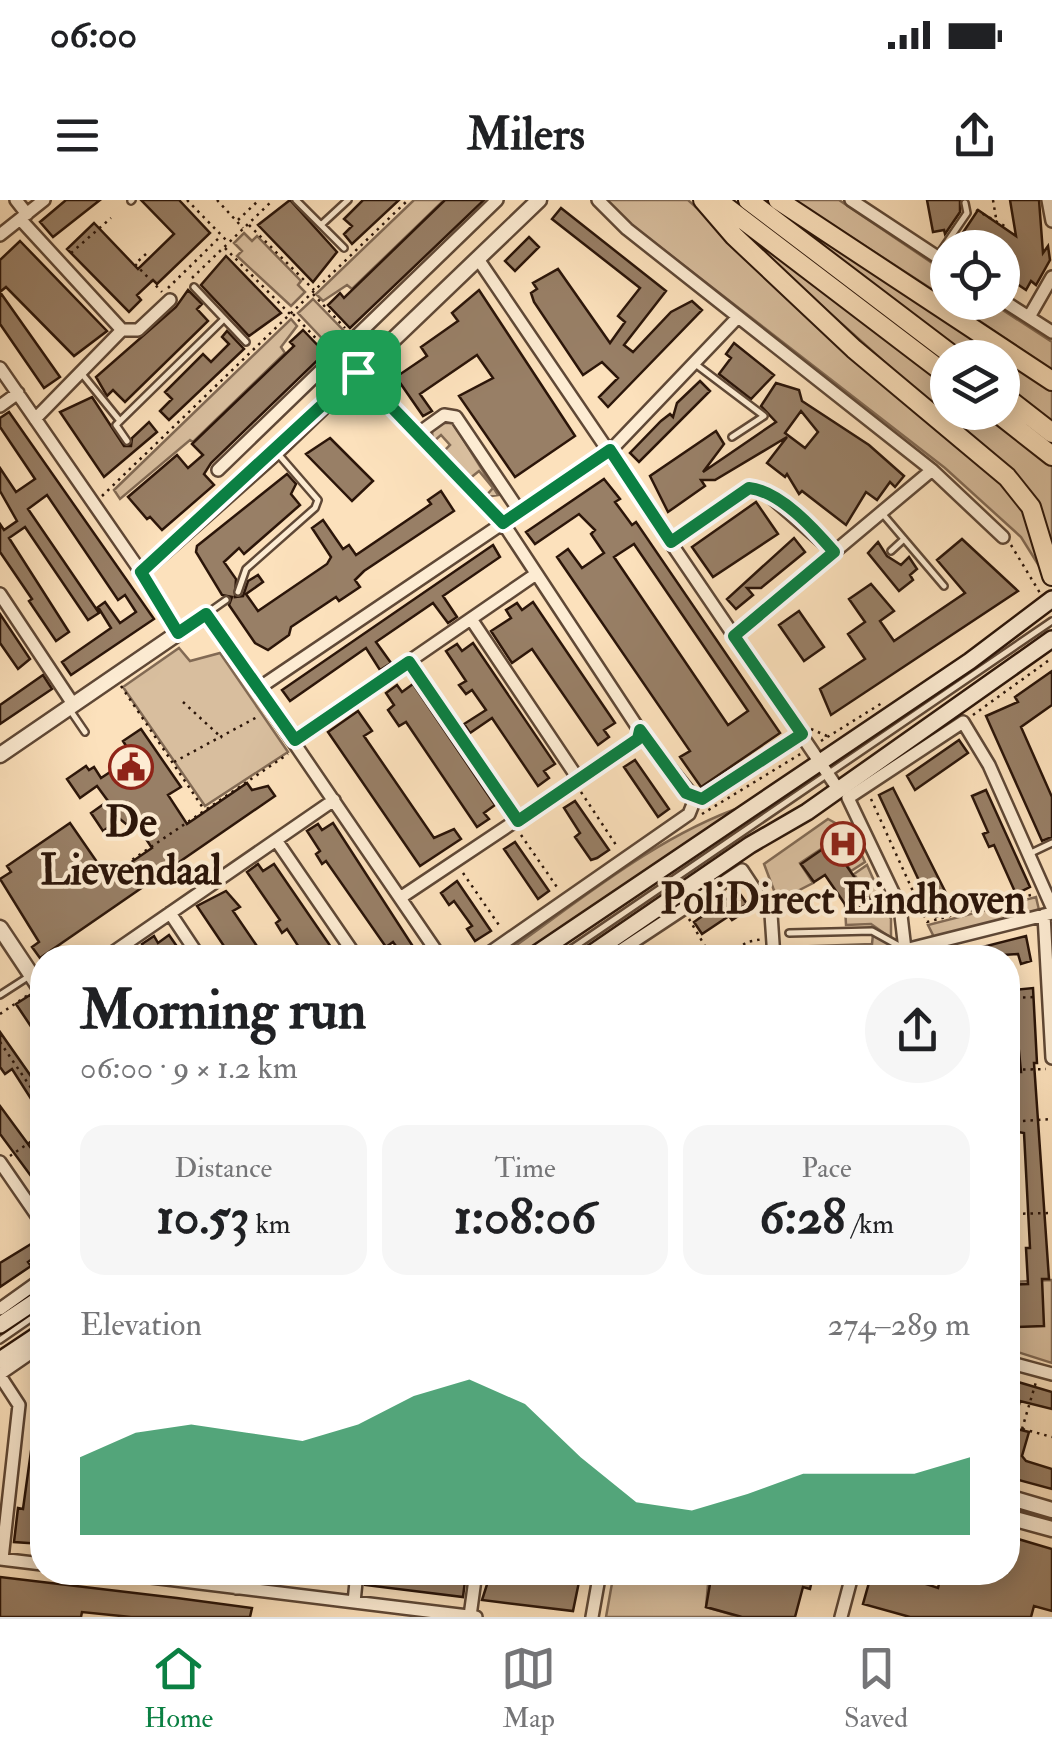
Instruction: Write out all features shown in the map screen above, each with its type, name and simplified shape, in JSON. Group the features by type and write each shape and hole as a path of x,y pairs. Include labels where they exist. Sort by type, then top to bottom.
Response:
{"highway":[{"path":"703,200 734,236 854,349 1007,477 1031,506 1052,576"},
{"path":"717,200 930,362"},
{"path":"748,200 932,340"},
{"path":"778,200 1052,380"},
{"path":"1020,408 1052,433"},
{"path":"1019,430 1052,456"}],"main road":[{"path":"549,945 970,661 1046,595"},
{"path":"605,945 843,794 1052,639"},
{"path":"0,1325 30,1305"},
{"path":"0,1360 30,1340"}],"street":[{"path":"16,200 23,217 122,330"},
{"path":"0,235 44,200"},
{"path":"218,470 497,200"},
{"path":"141,572 276,452 539,200"},
{"path":"598,200 932,470 1003,537"},
{"path":"851,200 930,252"},
{"path":"1048,200 1052,220"},
{"path":"478,258 843,794 900,907 904,945"},
{"path":"1029,317 1052,277"},
{"path":"35,419 122,330 138,330 166,296"},
{"path":"1020,311 1052,332"},
{"path":"259,688 610,450 738,317"},
{"path":"338,353 503,523 686,793 702,799 802,734"},
{"path":"0,368 141,572 178,633"},
{"path":"0,406 18,394"},
{"path":"419,433 444,415 456,417 520,512"},
{"path":"734,636 932,470"},
{"path":"671,542 749,488 763,490 834,552"},
{"path":"296,744 536,574"},
{"path":"0,594 71,706"},
{"path":"0,754 206,614 432,945"},
{"path":"471,619 576,781"},
{"path":"409,662 516,822"},
{"path":"843,794 865,786 964,722 990,764 1045,892 1049,912 1052,1058"},
{"path":"400,898 638,739 640,730"},
{"path":"500,945 689,814 696,799"},
{"path":"124,945 334,800"},
{"path":"276,840 348,945"},
{"path":"639,945 683,909 742,870 771,914 773,945"},
{"path":"936,945 1049,912"},
{"path":"170,913 191,945"},
{"path":"0,928 30,972"},
{"path":"0,1163 30,1206"},
{"path":"0,1309 30,1288"},
{"path":"30,1354 0,1375 19,1405 1,1559 30,1563"},
{"path":"1020,1365 1046,1372"},
{"path":"1020,1501 1052,1510"},
{"path":"1020,1521 1052,1530"},
{"path":"213,1585 473,1617 475,1585"},
{"path":"354,1602 356,1585"},
{"path":"592,1617 598,1585"},
{"path":"845,1616 851,1585"}],"lane":[{"path":"296,200 344,248"},
{"path":"321,225 348,200"},
{"path":"958,230 967,213 965,202"},
{"path":"194,287 246,342"},
{"path":"127,441 116,425 224,318"},
{"path":"694,363 764,416 732,437"},
{"path":"82,374 120,421"},
{"path":"238,592 246,570 315,508 318,500 276,452"},
{"path":"881,512 944,586"},
{"path":"892,550 904,539"},
{"path":"206,614 226,600"},
{"path":"575,945 819,762 1052,620"},
{"path":"71,706 84,732"},
{"path":"1029,854 1052,843"},
{"path":"789,934 872,930 893,945"},
{"path":"0,995 30,986"},
{"path":"0,1340 30,1319"}],"path":[{"path":"187,200 291,313 338,353"},
{"path":"217,200 244,228"},
{"path":"237,221 260,200"},
{"path":"166,296 274,200"},
{"path":"94,504 408,200"},
{"path":"993,200 996,220"},
{"path":"968,221 977,208 1008,228"},
{"path":"61,262 110,218"},
{"path":"248,224 354,338"},
{"path":"166,296 221,236"},
{"path":"146,254 136,264 166,296"},
{"path":"1003,537 1046,595"},
{"path":"964,722 1052,658"},
{"path":"115,676 205,810"},
{"path":"183,702 224,739"},
{"path":"173,763 224,739 272,707"},
{"path":"120,868 296,744"},
{"path":"693,818 819,762"},
{"path":"576,781 625,858"},
{"path":"865,786 928,922 1045,892"},
{"path":"516,822 565,900"},
{"path":"456,863 509,939"},
{"path":"683,909 704,945"},
{"path":"743,945 773,938"},
{"path":"0,1014 30,990"},
{"path":"1020,997 1048,996"},
{"path":"0,1042 30,1086"},
{"path":"1020,1069 1052,1068"},
{"path":"1020,1121 1052,1119"},
{"path":"0,1163 30,1142"},
{"path":"1020,1214 1052,1213"},
{"path":"1046,1372 1022,1429 1052,1437"}],"shaded area":[{"path":"414,200 444,200 352,289 347,285 323,301 316,294"},
{"path":"606,200 688,200 930,416 930,430 945,430 980,461 1027,512 1046,577 1021,537 945,468 624,219"},
{"path":"765,200 930,307 930,320 950,320 981,340 942,340 763,204"},
{"path":"794,200 839,200 930,262 930,288"},
{"path":"742,229 930,373 930,402 740,233"},
{"path":"244,233 252,241 257,236 301,281 298,285 305,292 291,306 237,256 242,251 234,243"},
{"path":"313,299 349,336 334,351 298,313"},
{"path":"291,319 297,326 281,347 285,353 193,442 190,440 120,499 114,490"},
{"path":"978,320 1018,320 1052,342 1052,370 1020,348 1020,340 1008,340"},
{"path":"1020,365 1052,386 1052,425 1020,400"},
{"path":"443,423 453,423 498,495 485,497 493,488 479,471 469,479 443,452 450,445 441,435 433,442 432,431"},
{"path":"961,430 1006,430 1052,465 1052,557 1027,489"},
{"path":"179,648 190,661 220,653 288,752 205,806 123,687"},
{"path":"744,806 541,945 516,945 647,853"},
{"path":"828,819 850,831 843,835 854,838 865,862 851,871 845,862 856,854 842,835 800,863 813,883 778,901 764,864"},
{"path":"867,865 891,919 891,938 871,924 846,925 845,906 851,914 871,900 854,874"},
{"path":"1036,897 1039,910 934,937 928,925"},
{"path":"873,934 890,945 844,945 872,944"},
{"path":"1052,1280 1052,1363 1020,1353 1020,1281"},
{"path":"612,1585 708,1585 706,1607 733,1615 735,1607 768,1617 606,1617"}],"building":[{"path":"66,200 100,200 53,237 40,222"},
{"path":"141,200 179,200 210,233 157,284 153,280 137,295 141,300 129,312 67,249 94,223 138,269 174,234"},
{"path":"290,200 337,252 313,282 258,225"},
{"path":"363,200 399,200 352,244 344,234 352,226 344,219"},
{"path":"445,200 484,200 350,328 328,305 340,293 344,298"},
{"path":"927,200 960,200 960,212 948,230 933,230"},
{"path":"1010,200 1039,200 1043,253 1048,246 1050,260 1036,285 1031,281 1026,290 1020,286 1020,230 1015,230"},
{"path":"561,208 666,291 624,345 633,352 671,312 692,301 702,310 608,407 599,397 618,378 602,362 583,375 534,302 531,293 537,289 533,283 558,269 610,343 625,322 618,316 640,288 552,219"},
{"path":"978,210 1007,230 965,230"},
{"path":"529,237 539,247 515,271 505,261"},
{"path":"20,241 107,331 74,356 6,287 0,292 0,260"},
{"path":"226,256 281,313 249,336 201,285"},
{"path":"188,290 202,304 197,309 208,321 125,402 113,390 107,396 96,377 176,307"},
{"path":"479,290 575,436 515,477 459,396 493,378 477,355 420,394 432,411 423,416 396,377 427,356 421,347 458,321 452,313"},
{"path":"0,292 60,377 44,388 0,324"},
{"path":"303,330 325,353 211,463 204,474 214,485 162,530 150,517 147,519 128,497 177,455 188,468 203,455 192,444 294,346 290,342"},
{"path":"227,331 244,349 169,420 160,411 172,399 165,392 203,354 211,362 229,344 222,337"},
{"path":"734,343 774,375 751,399 719,374 731,358 726,354"},
{"path":"700,381 710,391 639,462 630,453 661,421 670,414 673,417 677,403"},
{"path":"776,383 799,390 802,401 869,445 904,476 895,487 890,482 877,500 866,492 846,525 802,491 799,494 787,474 785,477 767,463 787,437 715,480 701,480 705,486 668,512 650,476 716,431 724,444 703,472 776,422 761,406","holes":["801,411 818,432 805,448 785,433"]},
{"path":"92,397 124,446 131,446 132,438 149,422 157,432 104,477 60,412"},
{"path":"9,412 154,619 71,675 62,662 111,628 98,607 105,602 120,623 136,612 125,595 118,600 47,495 28,509 99,613 88,620 25,527 9,538 69,632 56,641 29,601 32,599 0,552 0,524 4,530 17,521 0,491 0,468 16,492 35,479 0,427 0,418"},
{"path":"330,438 373,481 352,501 306,454"},
{"path":"287,474 296,484 291,494 300,505 244,554 239,548 224,562 236,579 235,597 243,596 248,581 258,575 263,582 246,594 258,611 327,564 331,557 312,528 323,520 343,549 349,545 356,555 431,504 428,500 441,491 454,511 364,571 355,580 360,587 339,601 336,597 291,627 289,635 268,650 255,643 229,605 232,597 222,595 196,552 197,546"},
{"path":"604,479 620,499 615,502 632,525 636,522 780,733 701,787 680,757 690,751 557,557 568,549 582,568 604,553 591,534 595,530 579,514 535,544 526,532","holes":["634,544 748,711 728,725 614,557"]},
{"path":"756,502 778,534 713,577 692,547"},
{"path":"794,538 805,552 761,588 747,588 753,595 736,609 727,599"},
{"path":"962,539 1018,591 831,715 820,689 865,659 848,634 865,622 849,599 871,584 894,611 880,621 894,641 965,593 937,560"},
{"path":"878,542 887,556 901,565 909,557 917,569 910,575 913,580 899,591 868,553"},
{"path":"493,545 500,557 443,596 457,617 448,623 433,603 376,642 391,663 380,670 366,648 290,701 282,690"},
{"path":"533,602 615,723 604,730 609,737 598,745 532,649 512,663 491,631 511,618 506,610 517,603 522,610"},
{"path":"799,611 824,647 804,661 779,625"},
{"path":"0,614 30,659 18,669 0,643"},
{"path":"473,643 555,764 544,771 549,778 538,786 492,718 470,733 464,724 486,710 472,690 466,694 459,685 466,681 446,651 457,644 462,651"},
{"path":"1052,671 1052,705 1021,727 1052,797 1052,837 1042,841 986,716 1018,702 1015,697"},
{"path":"43,675 52,689 0,724 0,705"},
{"path":"413,684 495,805 484,813 489,819 477,827 406,722 399,726 388,710 394,705 386,693 397,685 402,692"},
{"path":"358,711 372,731 364,736 434,838 454,829 461,839 420,866 328,732"},
{"path":"141,729 181,787 168,795 187,824 247,783 252,790 268,786 275,796 59,945 35,945 39,942 0,879 11,872 7,866 70,823 108,878 152,848 140,830 136,832 120,819 103,831 91,813 108,801 97,786 80,798 67,779 86,766 89,770 94,767 101,778 133,757 123,741"},
{"path":"959,740 968,753 915,790 907,776"},
{"path":"635,760 669,809 658,817 624,767"},
{"path":"893,788 954,909 936,917 879,795"},
{"path":"986,790 1030,887 1016,894 994,845 989,847 983,834 988,832 972,796"},
{"path":"575,801 609,850 591,860 575,837 580,833 564,808"},
{"path":"333,823 412,945 385,945 326,861 322,864 316,854 320,851 307,831 318,824 322,830"},
{"path":"843,835 855,854 844,862 870,900 851,913 825,875 814,882 801,864"},
{"path":"515,842 549,891 538,899 504,849"},
{"path":"258,864 263,871 274,864 330,945 297,945 287,929 282,933 276,923 280,920 247,872"},
{"path":"457,881 491,931 475,941 467,929 472,926 454,901 449,905 441,893"},
{"path":"226,891 240,907 233,911 256,945 223,945 197,906"},
{"path":"738,891 747,904 739,909 743,913 732,920 729,916 702,934 694,922"},
{"path":"169,935 176,945 142,944 154,936 158,943"},
{"path":"1026,936 1031,961 1021,964 1020,945 990,945"},
{"path":"1033,988 1034,1063 1049,1279 1042,1279 1044,1326 1020,1327 1020,1284 1028,1284 1026,1248 1030,1248 1024,1133 1020,1132 1020,989"},
{"path":"30,995 30,1025 16,1004"},
{"path":"0,1032 30,1075 30,1097 12,1069 5,1074 0,1067"},
{"path":"0,1106 30,1147 30,1175 0,1134"},
{"path":"30,1245 30,1267 0,1287 0,1263"},
{"path":"1020,1383 1052,1392 1052,1409 1020,1401"},
{"path":"1020,1430 1029,1432 1022,1456 1052,1469 1052,1489 1020,1480"},
{"path":"30,1458 30,1543 14,1542 18,1508 23,1509"},
{"path":"1020,1540 1052,1549 1052,1611 1034,1606 1031,1617 910,1617 863,1604 868,1585 1020,1585"},
{"path":"0,1577 30,1581 30,1585 67,1585 252,1608 250,1617 131,1617 82,1612 81,1617 0,1617"},
{"path":"365,1585 464,1585 463,1597"},
{"path":"487,1585 578,1585 573,1611 482,1600"},
{"path":"710,1585 811,1585 810,1589 803,1587 795,1617 742,1617 706,1607"}],"place":[{"name":"De Lievendaal","path":"131,767"},
{"name":"PoliDirect Eindhoven","path":"843,844"}],"route":[{"path":"358,372 503,523 610,450 671,542 749,488 763,490 818,534 834,552 734,636 802,734 702,799 696,799 686,793 640,730 638,739 518,821 409,662 295,740 206,614 178,633 144,583 141,572 276,452 358,372"}]}
